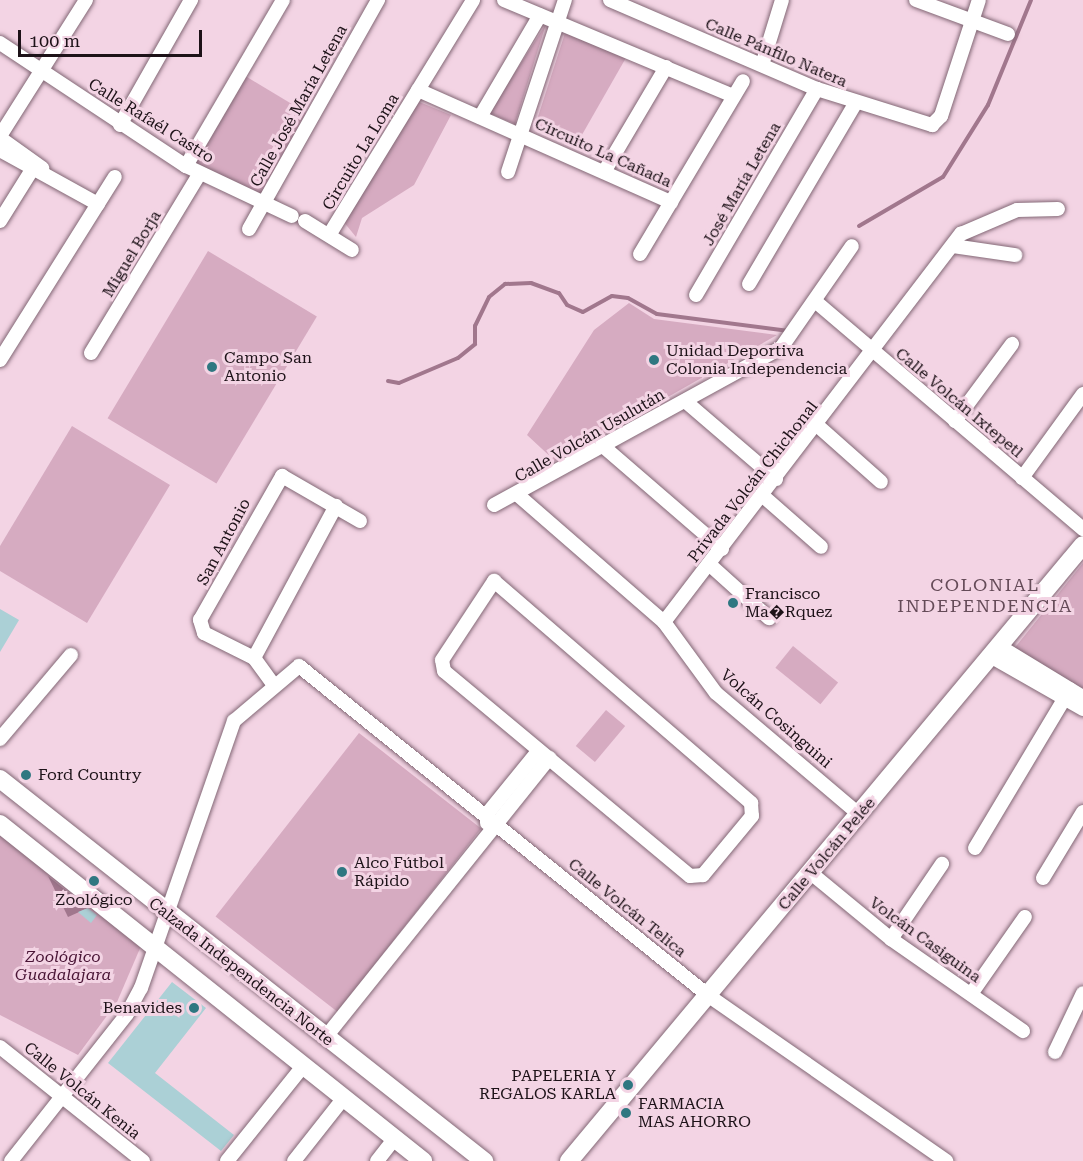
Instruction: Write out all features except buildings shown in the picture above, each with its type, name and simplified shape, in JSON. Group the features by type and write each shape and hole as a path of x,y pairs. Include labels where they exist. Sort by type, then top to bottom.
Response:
{"street":[{"path":"38,168 0,137 86,0"},
{"path":"120,125 191,0"},
{"path":"186,166 283,0"},
{"name":"Calle José María Letena","path":"249,229 378,0"},
{"name":"Circuito La Loma","path":"331,232 473,0"},
{"path":"504,0 734,96"},
{"path":"508,172 565,0"},
{"name":"Calle Pánfilo Natera","path":"610,0 855,104 932,125 941,116 972,21"},
{"path":"762,65 782,0"},
{"path":"916,0 1008,34"},
{"path":"972,21 979,0"},
{"path":"480,117 540,15"},
{"name":"Calle Rafaél Castro","path":"0,43 120,125 186,166 331,232 351,250"},
{"path":"604,172 666,67"},
{"name":"Circuito La Cañada","path":"640,254 743,81"},
{"name":"José María Letena","path":"696,295 817,89"},
{"name":"Circuito La Loma","path":"418,90 521,135"},
{"path":"749,284 855,104"},
{"name":"Circuito La Cañada","path":"521,135 671,202"},
{"path":"0,150 38,168 98,204"},
{"path":"0,221 38,168"},
{"name":"Miguel Borja","path":"91,353 200,173"},
{"path":"0,358 115,177"},
{"name":"Privada Volcán Chichonal","path":"664,622 875,353 961,234 992,217 1058,209"},
{"name":"Calle Volcán Usulután","path":"494,506 519,496 781,348 852,246"},
{"path":"953,246 1015,255"},
{"name":"Calle Volcán Ixtepetl","path":"815,301 1083,529"},
{"path":"955,421 1012,344"},
{"path":"1022,478 1083,394"},
{"path":"686,400 776,479"},
{"path":"818,426 881,482"},
{"path":"604,447 722,549"},
{"name":"San Antonio","path":"273,684 254,658 200,627 249,530 282,476 360,521"},
{"name":"Volcán Cosinguini","path":"519,496 664,622 716,693 860,814"},
{"path":"763,496 821,547"},
{"path":"254,658 336,506"},
{"name":"Calle Volcán Pelée","path":"570,1161 1083,545"},
{"path":"710,564 769,618"},
{"path":"494,581 754,809 697,878 544,754 441,666 494,581"},
{"path":"995,651 1067,693 1083,709"},
{"path":"0,739 71,655"},
{"name":"Calle Volcán Telica","path":"273,684 299,666 492,819 709,996 946,1161"},
{"path":"11,1161 127,1014 154,948 234,721 273,684"},
{"path":"1067,693 1083,697"},
{"path":"975,848 1067,693"},
{"path":"326,1038 486,837 492,819 544,754"},
{"name":"Calzada Independencia Norte","path":"0,779 166,913 484,1161"},
{"path":"1043,878 1083,812"},
{"path":"0,824 423,1161"},
{"path":"891,939 942,864"},
{"name":"Volcán Casiguina","path":"811,873 891,939 1023,1030"},
{"path":"971,994 1025,917"},
{"path":"1055,1052 1083,993"},
{"name":"Calle Volcán Kenia","path":"0,1047 143,1161"},
{"path":"227,1161 303,1066"},
{"path":"294,1161 343,1099"},
{"path":"378,1161 394,1139"}],"green space":[{"path":"546,24 515,124 489,113"},
{"path":"566,30 627,56 575,147 534,129"},
{"path":"242,74 311,115 255,207 187,166"},
{"path":"417,101 451,115 414,185 362,218 356,237 343,221"},
{"name":"Campo San Antonio","path":"208,251 317,316 216,484 108,418"},
{"name":"Unidad Deportiva Colonia Independencia","path":"629,303 654,319 777,335 555,461 527,435 594,330"},
{"path":"72,426 170,485 87,623 0,571 0,546"},
{"path":"1083,563 1083,692 1013,650"},
{"path":"793,646 838,683 820,704 775,668"},
{"path":"606,710 625,726 595,762 576,746"},
{"name":"Alco Fútbol Rápido","path":"359,733 481,828 338,1012 216,917"},
{"name":"Zoológico Guadalajara","path":"0,834 141,946 117,1002 78,1055 0,1015"}],"shaded area":[{"path":"48,876 88,908 68,917"}],"waterway":[{"path":"859,226 943,177 988,105 1031,0"},
{"path":"388,381 399,383 458,358 475,344 475,326 489,297 505,284 531,283 559,293 567,305 583,312 612,296 628,298 657,314 789,331"}],"place":[{"name":"Unidad Deportiva Colonia Independencia","path":"654,360"},
{"name":"Campo San Antonio","path":"212,367"},
{"name":"Francisco Ma�Rquez","path":"733,603"},
{"name":"Ford Country","path":"26,775"},
{"name":"Alco Fútbol Rápido","path":"342,872"},
{"name":"Zoológico","path":"94,881"},
{"name":"Benavides","path":"194,1008"},
{"name":"PAPELERIA Y REGALOS KARLA","path":"628,1085"},
{"name":"FARMACIA MAS AHORRO","path":"626,1113"}],"district":[{"name":"COLONIAL INDEPENDENCIA","path":"985,596"}]}
